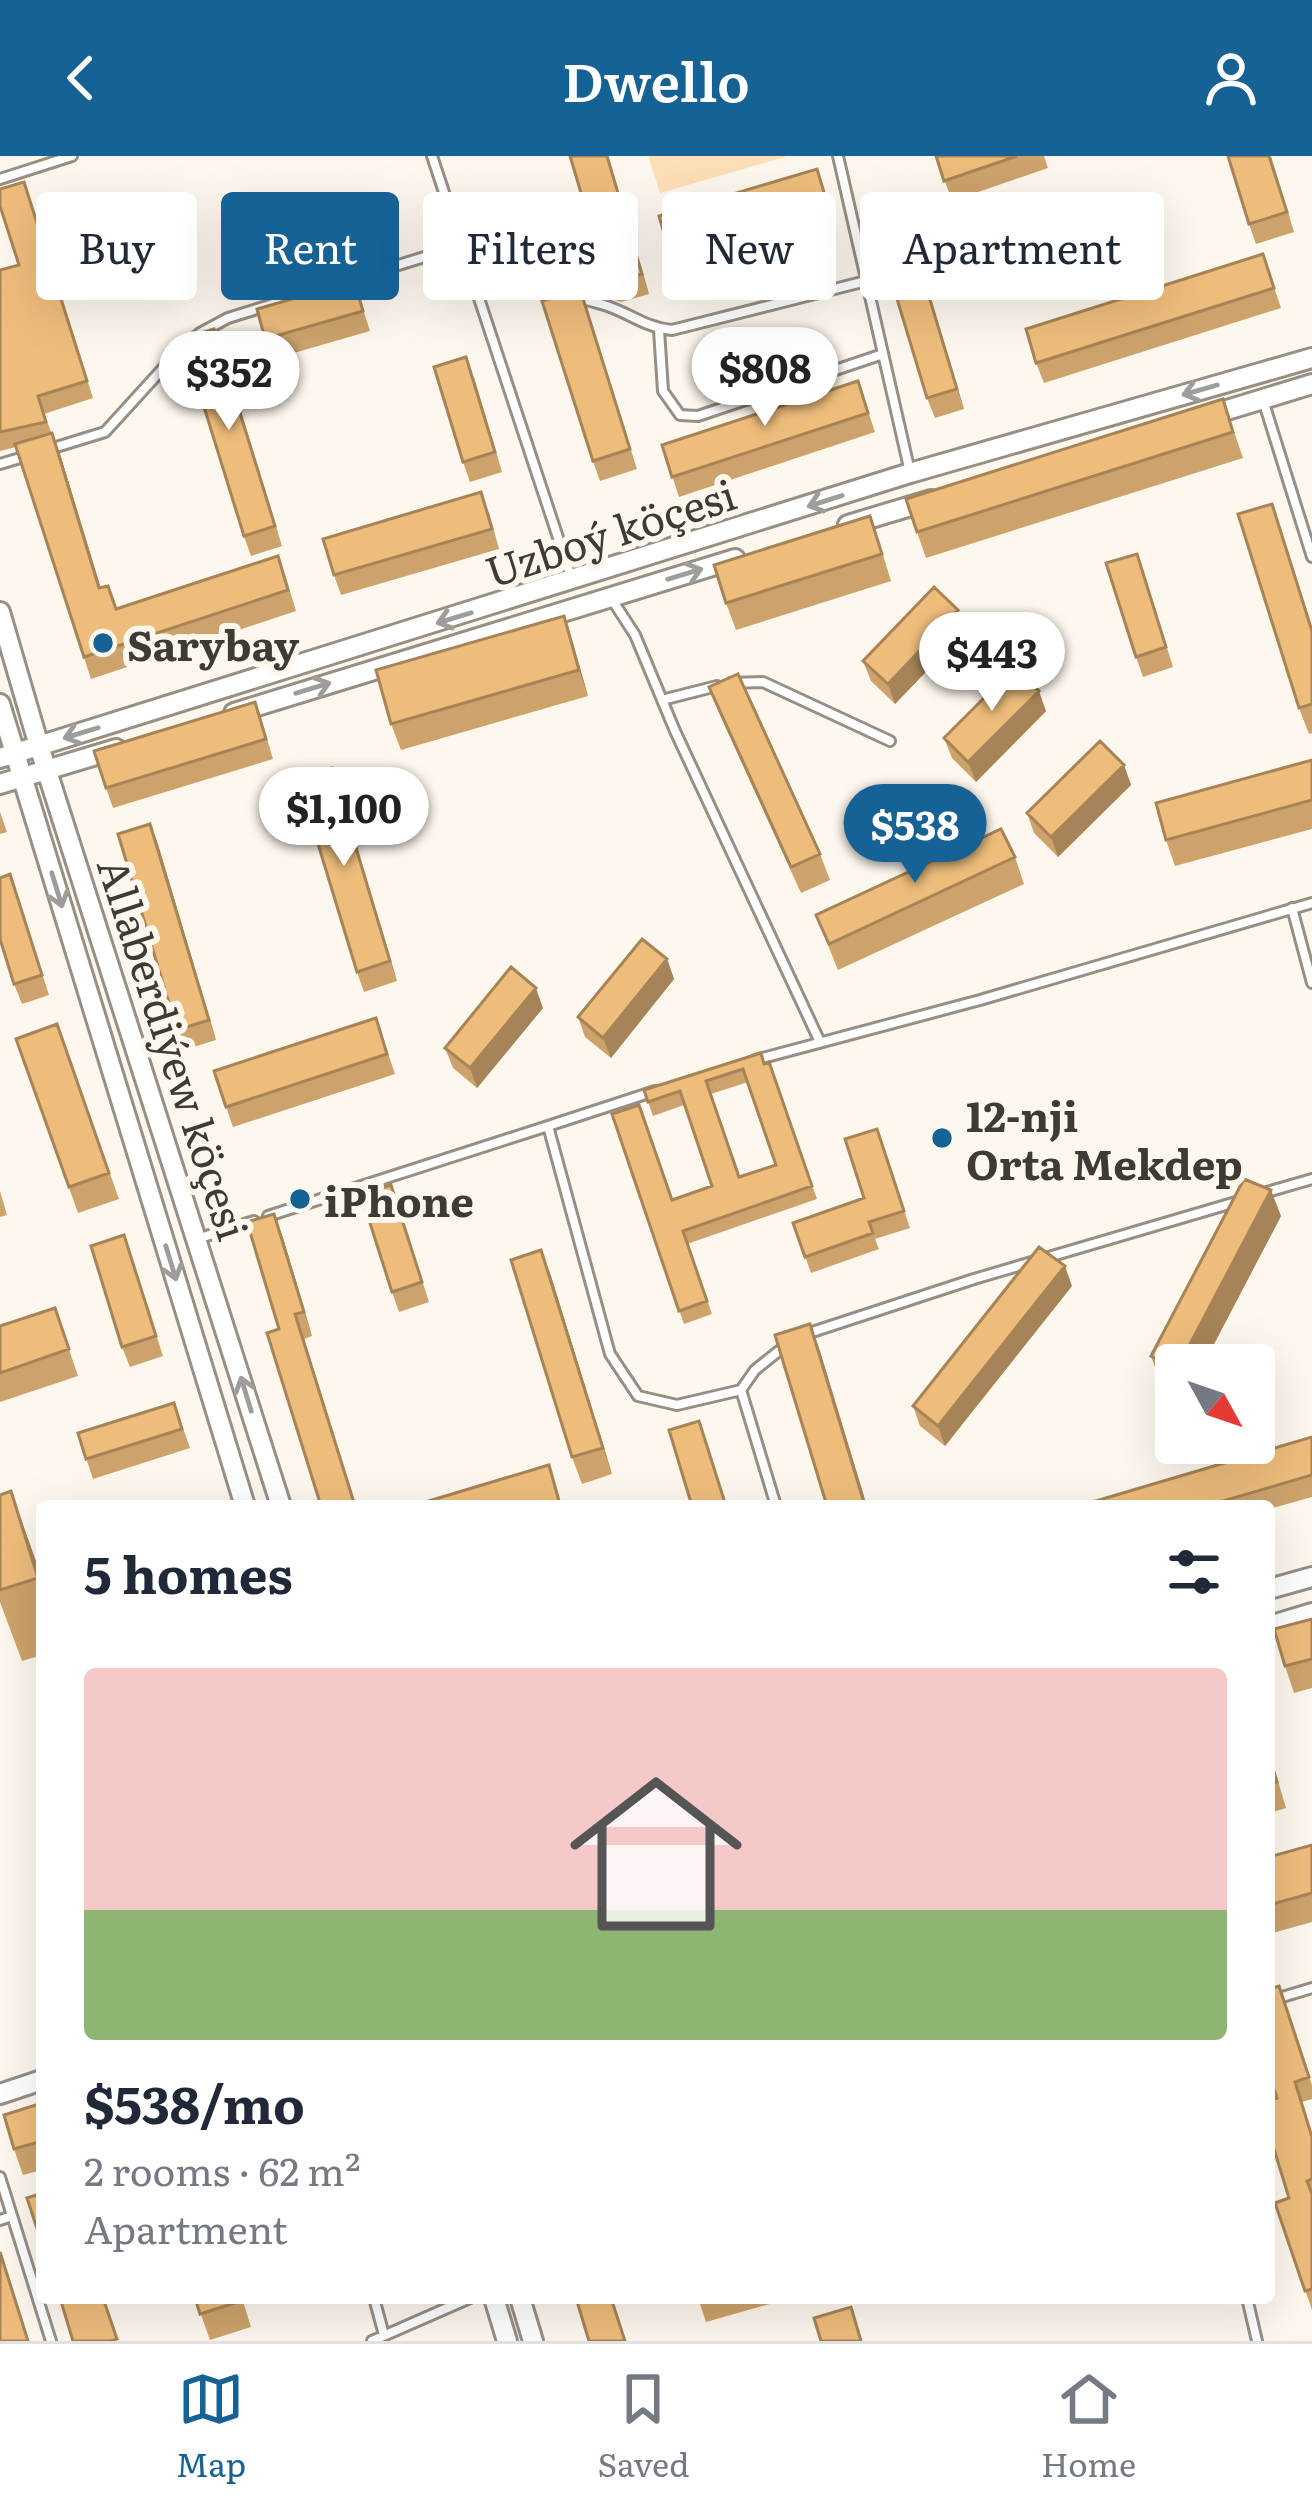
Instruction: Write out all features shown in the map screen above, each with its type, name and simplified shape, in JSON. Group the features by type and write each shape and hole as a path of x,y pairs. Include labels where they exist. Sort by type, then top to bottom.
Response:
{"street":[{"name":"Uzboý köçesi","path":"8,756 910,473 1312,358"},
{"path":"1177,426 1312,384"},
{"path":"829,531 960,492"},
{"name":"Uzboý köçesi","path":"206,721 764,550"},
{"name":"Allaberdiýew köçesi","path":"0,612 38,746 279,1500"},
{"name":"Allaberdiýew köçesi","path":"0,704 8,756 23,778 243,1500"},
{"path":"0,784 139,742"},
{"path":"1275,1587 1312,1577"},
{"path":"1275,1624 1312,1613"},
{"path":"0,2094 36,2082"},
{"path":"496,2304 507,2341"},
{"path":"522,2304 533,2341"}],"lane":[{"path":"0,179 71,156"},
{"path":"432,156 445,192"},
{"path":"838,156 860,254"},
{"path":"0,464 105,432 176,354 200,333 228,318 423,257"},
{"path":"580,300 673,330 860,283"},
{"path":"481,300 572,582"},
{"path":"870,300 910,473"},
{"path":"659,329 663,391 680,415 698,416 883,354"},
{"path":"1263,399 1312,557"},
{"path":"610,596 635,635 819,1040"},
{"path":"662,700 745,680 763,682 890,741"},
{"path":"733,1067 1312,903"},
{"path":"1292,908 1312,983"},
{"path":"198,1239 669,1087"},
{"path":"548,1126 610,1354 638,1396 677,1405 741,1390 755,1370 794,1340 822,1326 1312,1179"},
{"path":"741,1390 774,1500"},
{"path":"1275,1999 1312,1988"},
{"path":"0,2177 36,2293"},
{"path":"0,2220 12,2216"},
{"path":"39,2304 51,2341"},
{"path":"376,2304 384,2335"},
{"path":"372,2341 456,2304"},
{"path":"1248,2304 1257,2341"}],"shaded area":[{"path":"648,156 785,156 785,157 660,193"}],"building":[{"path":"570,156 607,156 618,192 581,192"},
{"path":"936,156 1017,156 944,181"},
{"path":"1228,156 1269,156 1287,212 1249,224"},
{"path":"817,169 824,192 740,192"},
{"path":"24,182 36,220 36,300 61,300 87,381 38,396 46,422 0,432 0,270 19,265 0,206 0,189"},
{"path":"1263,254 1274,288 1036,363 1026,329 1118,300 1164,300 1164,285"},
{"path":"288,300 360,300 363,311 265,339 257,309"},
{"path":"583,300 630,449 593,461 542,301"},
{"path":"897,300 930,300 957,389 927,398"},
{"path":"214,329 275,526 244,536 183,339"},
{"path":"466,357 495,452 463,462 434,367"},
{"path":"858,381 868,413 672,477 662,445"},
{"path":"1223,399 1233,432 917,532 906,499"},
{"path":"52,433 99,588 108,586 116,609 278,556 288,590 84,657 15,444"},
{"path":"481,492 492,529 334,575 323,539"},
{"path":"1272,504 1312,631 1312,704 1299,708 1238,514"},
{"path":"870,516 882,554 726,603 714,565"},
{"path":"1137,554 1166,647 1136,657 1106,563"},
{"path":"934,587 958,610 888,684 863,661"},
{"path":"564,616 579,670 391,724 376,670"},
{"path":"1015,667 1039,691 968,762 944,738"},
{"path":"738,674 820,854 791,867 709,687"},
{"path":"255,702 266,739 106,788 94,751"},
{"path":"1100,741 1124,765 1051,837 1027,813"},
{"path":"1312,760 1312,800 1166,840 1156,803"},
{"path":"332,768 390,961 357,972 298,778"},
{"path":"150,824 209,1020 177,1030 118,834"},
{"path":"1001,829 1015,857 829,944 816,915"},
{"path":"10,874 42,975 14,984 0,939 0,878"},
{"path":"642,939 667,959 603,1038 578,1017"},
{"path":"511,967 536,988 470,1068 445,1048"},
{"path":"376,1018 387,1054 226,1107 214,1071"},
{"path":"57,1024 109,1173 69,1187 16,1039"},
{"path":"761,1053 764,1064 769,1062 812,1186 683,1231 707,1301 679,1311 612,1114 639,1105 672,1200 712,1186 680,1091 648,1102 644,1090","holes":["743,1069 776,1165 739,1177 706,1081"]},
{"path":"877,1129 904,1211 869,1222 873,1233 805,1257 793,1223 864,1198 845,1139"},
{"path":"1244,1179 1271,1190 1190,1344 1157,1344"},
{"path":"391,1185 422,1282 392,1292 361,1195"},
{"path":"274,1214 304,1312 295,1314 353,1500 319,1500 267,1333 279,1329 247,1222"},
{"path":"124,1235 156,1336 122,1347 91,1246"},
{"path":"1039,1247 1065,1266 938,1426 913,1406"},
{"path":"541,1250 603,1448 572,1457 511,1260"},
{"path":"55,1308 69,1349 0,1373 0,1326"},
{"path":"810,1324 863,1500 825,1500 775,1335"},
{"path":"174,1403 182,1429 86,1459 78,1433"},
{"path":"699,1421 724,1500 690,1500 669,1430"},
{"path":"1312,1437 1312,1475 1227,1500 1099,1500 1221,1464 1275,1464 1275,1448"},
{"path":"549,1465 559,1500 432,1500"},
{"path":"11,1491 36,1579 0,1590 0,1495"},
{"path":"1312,1619 1312,1659 1285,1666 1275,1629"},
{"path":"1312,1845 1312,1893 1275,1903 1275,1855"},
{"path":"1279,1986 1309,2077 1295,2082 1312,2137 1312,2179 1307,2181 1312,2194 1312,2289 1305,2291 1275,2203 1289,2198 1275,2152 1275,1987"},
{"path":"36,2105 36,2143 14,2149 4,2115"},
{"path":"36,2195 36,2226 27,2198"},
{"path":"0,2252 28,2341 0,2341"},
{"path":"62,2304 105,2304 117,2339 73,2341"},
{"path":"197,2304 232,2304 200,2314"},
{"path":"578,2304 613,2304 625,2341 589,2341"},
{"path":"851,2307 861,2341 821,2341 814,2318"}],"place":[{"name":"Sarybay","path":"103,643"},
{"name":"12-nji Orta Mekdep","path":"942,1138"},
{"name":"iPhone","path":"300,1199"}]}
